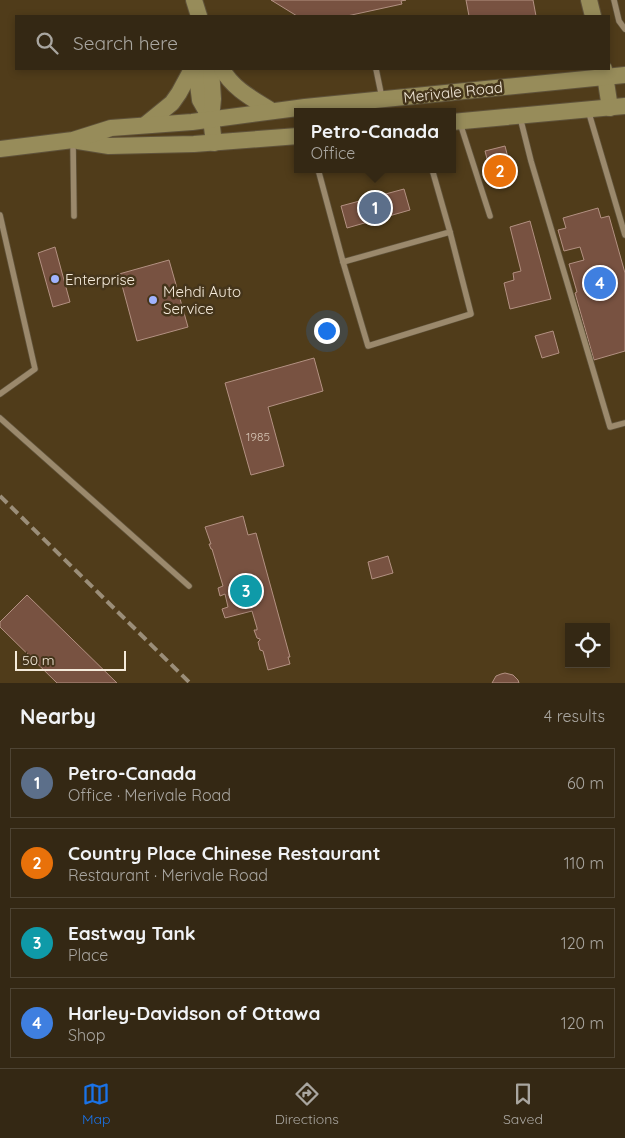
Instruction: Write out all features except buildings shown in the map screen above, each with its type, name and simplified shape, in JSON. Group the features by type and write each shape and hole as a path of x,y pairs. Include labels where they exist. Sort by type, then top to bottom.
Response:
{"main road":[{"path":"589,0 593,15"},
{"path":"145,125 172,102 191,70"},
{"path":"196,70 200,100 211,119"},
{"path":"211,70 213,99 211,119 214,143"},
{"path":"223,70 234,86 272,111"},
{"path":"605,73 618,107"},
{"name":"Merivale Road","path":"320,108 605,73 625,75"},
{"name":"Merivale Road","path":"456,121 618,107"},
{"name":"Merivale Road","path":"0,149 73,140 111,128 294,110"},
{"name":"Merivale Road","path":"73,140 109,146 214,143 294,136"}],"lane":[{"path":"614,0 619,21 625,29"},
{"path":"376,70 382,100"},
{"path":"588,110 625,235"},
{"path":"519,115 610,427 625,423"},
{"path":"456,121 490,216"},
{"path":"73,140 74,216"},
{"path":"319,173 368,346 471,314 433,173"},
{"path":"0,215 34,369 0,394"},
{"path":"343,262 450,232"},
{"path":"0,418 189,586"}],"shaded area":[{"path":"0,0 625,0 625,683 0,683"}],"railway":[{"path":"0,496 190,683"}],"place":[{"name":"Country Place Chinese Restaurant","path":"500,171"},
{"name":"Petro-Canada","path":"375,208"},
{"name":"Enterprise","path":"55,279"},
{"name":"Harley-Davidson of Ottawa","path":"600,283"},
{"name":"Mehdi Auto Service","path":"153,300"},
{"name":"Eastway Tank","path":"246,591"}]}
